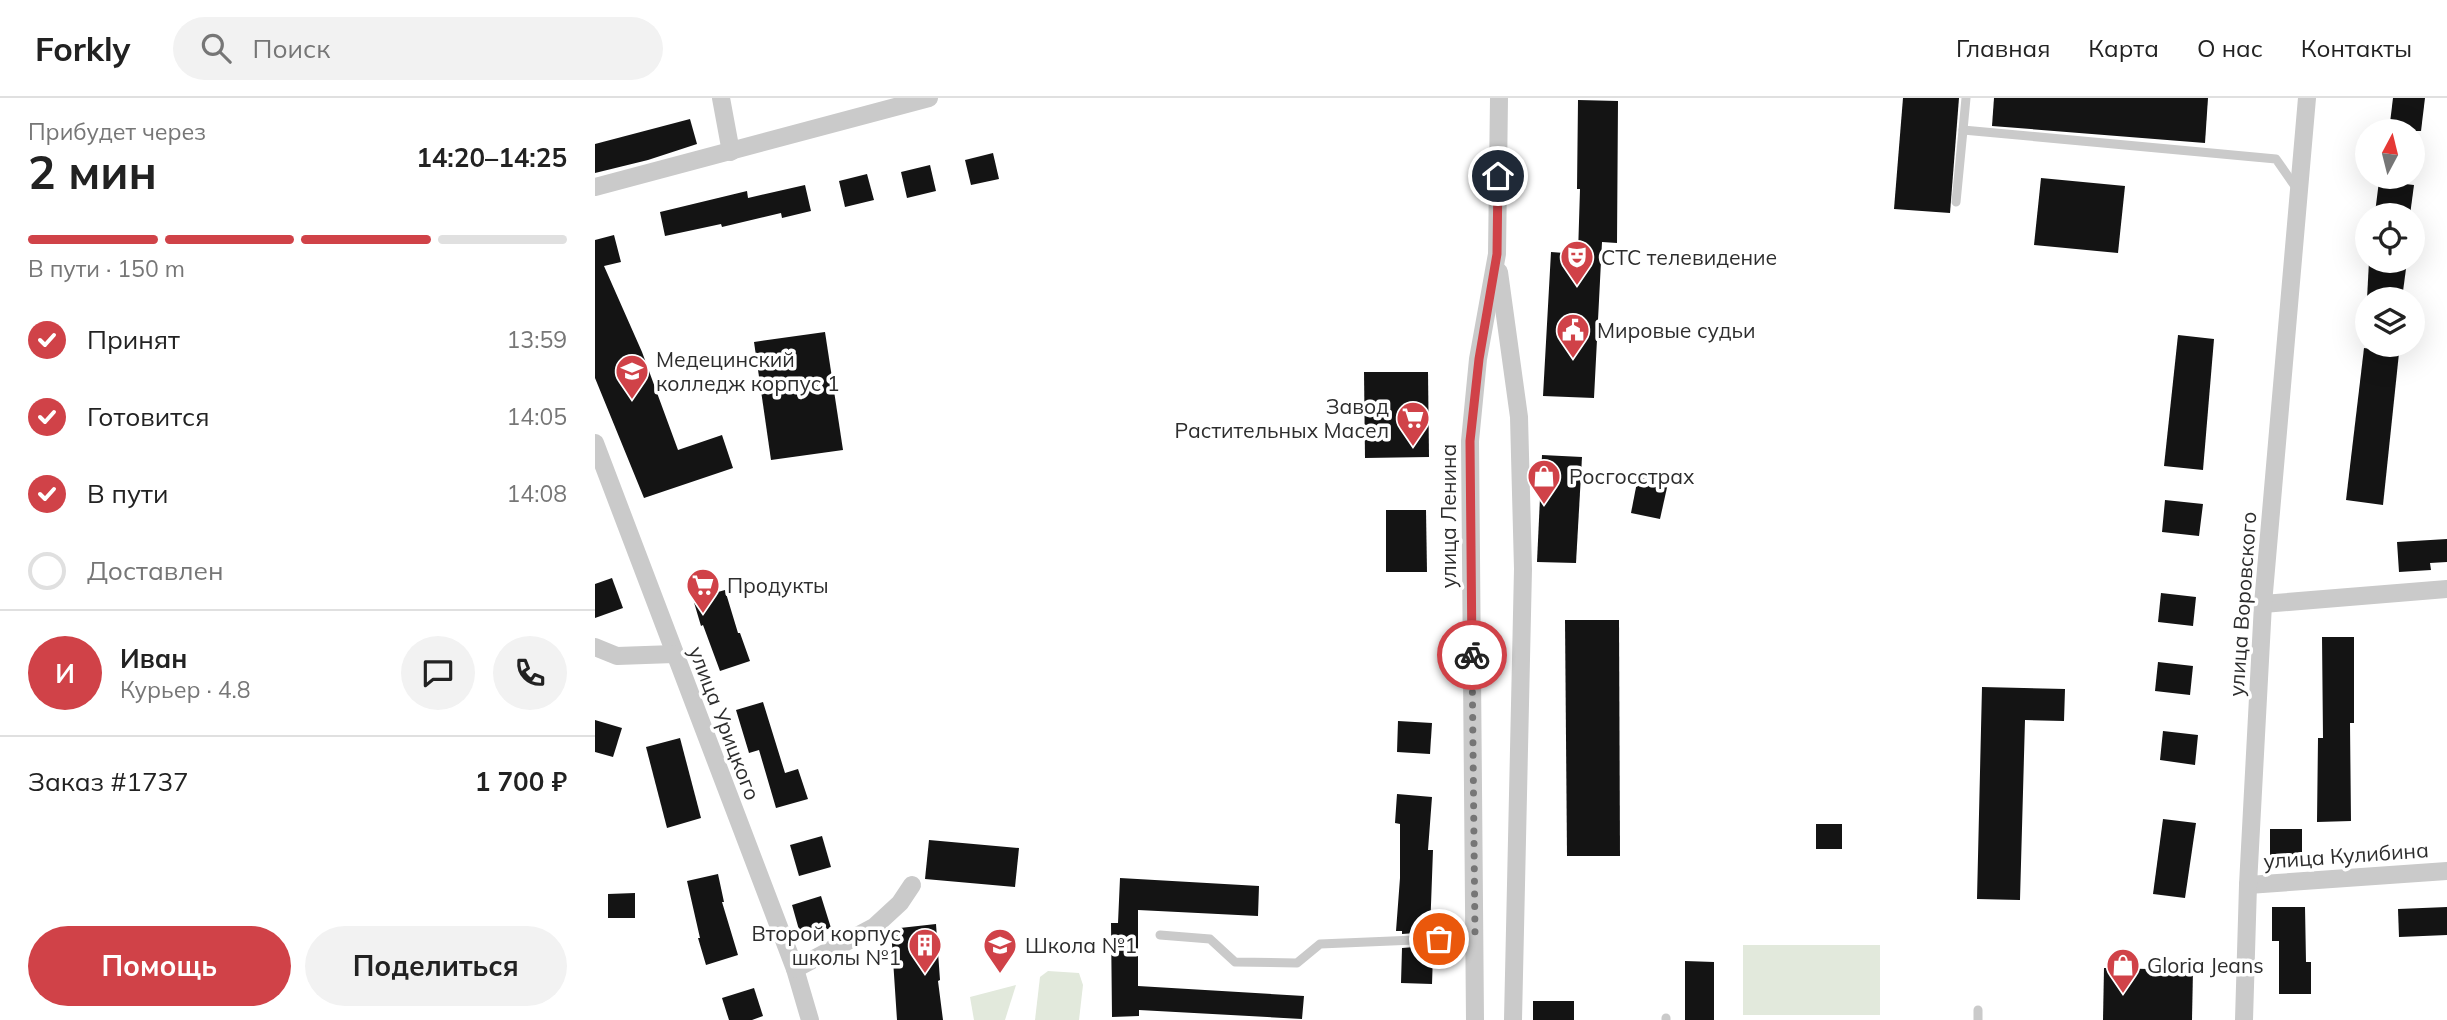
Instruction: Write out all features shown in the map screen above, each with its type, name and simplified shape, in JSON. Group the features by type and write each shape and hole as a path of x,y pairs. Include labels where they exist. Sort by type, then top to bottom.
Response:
{"street":[{"path":"721,98 731,152"},
{"path":"595,187 929,98"},
{"name":"улица Ленина","path":"1475,1020 1470,441 1479,359 1497,254 1499,98"},
{"name":"улица Воровского","path":"2245,1020 2248,885 2263,604 2307,98"},
{"path":"1497,254 1519,417 1523,569 1513,1020"},
{"name":"улица Урицкого","path":"595,443 795,969 810,1020"},
{"path":"2263,604 2447,589"},
{"path":"595,647 617,656 674,654"},
{"name":"улица Кулибина","path":"2248,885 2447,871"},
{"path":"795,969 874,927 900,903 912,885"}],"lane":[{"path":"1956,202 1966,98"},
{"path":"1963,130 2277,159 2299,192"},
{"path":"1160,935 1210,939 1235,962 1297,963 1320,943 1439,939 1475,933"}],"shaded area":[{"path":"1743,945 1880,945 1880,1015 1743,1015"},
{"path":"1048,971 1079,973 1083,985 1079,1020 1035,1020 1040,977"},
{"path":"1016,985 1005,1020 974,1020 970,997"}],"building":[{"path":"1903,98 1959,98 1950,213 1894,209"},
{"path":"1994,98 2208,98 2205,143 1992,126"},
{"path":"2393,98 2425,98 2422,119 2390,119"},
{"path":"1578,100 1618,101 1617,243 1602,242 1594,398 1543,396 1551,252 1578,254"},
{"path":"690,119 697,144 595,173 595,144"},
{"path":"993,153 999,179 971,185 965,160"},
{"path":"930,165 936,191 907,198 901,172"},
{"path":"867,174 874,200 845,207 839,181"},
{"path":"2041,178 2125,186 2118,253 2034,245"},
{"path":"805,185 811,211 782,218 781,213 722,227 721,224 665,236 660,212 747,191 748,198"},
{"path":"2378,189 2413,189 2412,203 2376,203"},
{"name":"Медецинский колледж корпус 1","path":"614,235 621,262 604,266 642,352 678,450 722,435 733,468 644,498 595,378 595,240"},
{"path":"2368,273 2405,273 2404,287 2368,287"},
{"path":"825,332 843,450 771,460 754,342"},
{"path":"2178,335 2214,339 2203,470 2164,466"},
{"path":"2363,357 2399,357 2383,505 2346,500"},
{"path":"1364,372 1428,372 1429,457 1365,458"},
{"path":"1542,455 1582,457 1576,563 1537,562"},
{"path":"1638,477 1668,483 1660,519 1631,513"},
{"path":"2165,500 2203,504 2199,536 2162,532"},
{"path":"1386,510 1426,510 1427,572 1386,572"},
{"path":"2447,539 2447,562 2430,563 2431,570 2399,572 2397,542"},
{"path":"612,578 623,608 595,618 595,584"},
{"path":"725,590 750,661 720,671 693,599"},
{"path":"2161,593 2196,597 2193,626 2158,622"},
{"path":"1565,620 1619,620 1620,856 1567,856"},
{"path":"2322,637 2354,637 2354,723 2350,723 2351,821 2317,822 2318,738 2323,738"},
{"path":"2158,662 2193,666 2190,695 2155,691"},
{"path":"1982,687 2065,689 2064,721 2025,720 2020,900 1977,899"},
{"path":"763,702 785,773 798,769 808,799 776,808 759,750 749,753 736,710"},
{"path":"595,720 622,728 613,757 595,752"},
{"path":"1398,721 1432,723 1430,754 1397,752"},
{"path":"2163,731 2198,735 2195,765 2160,760"},
{"path":"680,738 701,818 667,828 646,747"},
{"path":"1397,794 1432,797 1428,850 1433,850 1430,932 1402,934 1402,931 1396,931 1400,878 1400,824 1395,823"},
{"path":"2163,819 2196,823 2185,898 2153,894"},
{"path":"1816,824 1842,824 1842,849 1816,849"},
{"path":"2270,829 2302,829 2302,862 2270,862"},
{"path":"822,836 831,867 799,876 790,845"},
{"path":"929,840 1019,848 1015,887 925,879"},
{"path":"718,874 722,902 738,955 706,965 687,881"},
{"path":"1120,878 1259,886 1258,916 1138,910 1138,986 1304,996 1302,1019 1139,1010 1139,1016 1112,1017 1111,923 1118,923"},
{"path":"635,893 635,918 608,918 608,894"},
{"path":"821,896 831,928 801,937 792,905"},
{"path":"2272,907 2305,907 2306,962 2311,962 2311,994 2279,994 2279,941 2272,941"},
{"path":"2447,907 2447,935 2399,937 2398,909"},
{"name":"Второй корпус школы №1","path":"936,924 938,981 943,1020 897,1020 891,929"},
{"path":"1428,946 1428,955 1433,955 1432,984 1401,983 1402,948"},
{"path":"1685,961 1714,962 1714,1020 1685,1020"},
{"path":"2104,968 2193,970 2192,1020 2103,1020"},
{"path":"754,988 763,1016 752,1020 729,1020 722,998"},
{"path":"1533,1001 1574,1001 1574,1020 1533,1020"}],"way so far":[{"path":"1439,939 1475,933 1472,655"}],"place":[{"name":"СТС телевидение","path":"1577,287"},
{"name":"Мировые судьи","path":"1573,360"},
{"name":"Медецинский колледж корпус 1","path":"632,401"},
{"name":"Завод Растительных Масел","path":"1413,448"},
{"name":"Росгосстрах","path":"1544,506"},
{"name":"Продукты","path":"703,615"},
{"name":"Второй корпус школы №1","path":"925,975"},
{"name":"Школа №1","path":"1000,975"},
{"name":"Gloria Jeans","path":"2123,995"}],"route":[{"path":"1472,655 1470,441 1479,359 1497,254 1498,176"}]}
